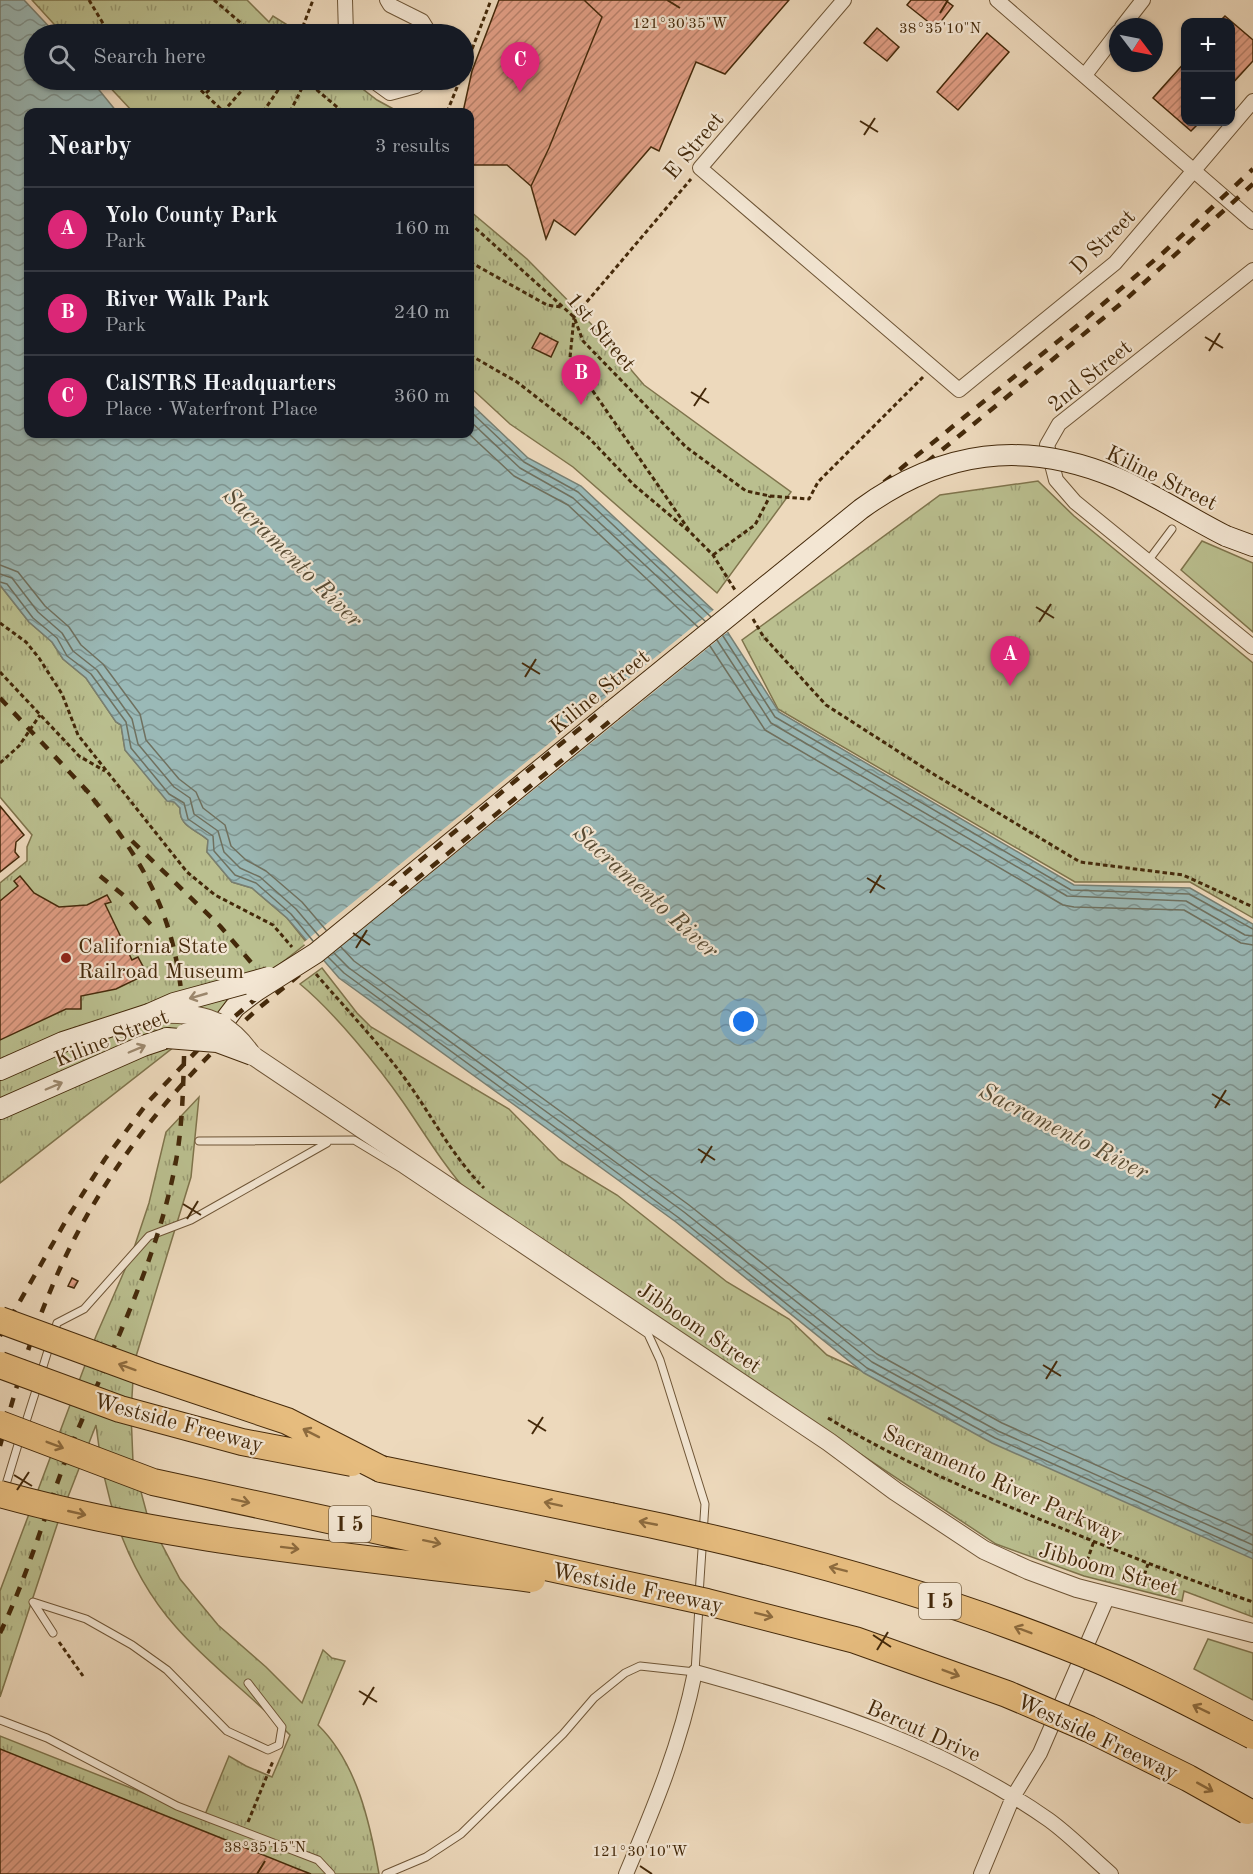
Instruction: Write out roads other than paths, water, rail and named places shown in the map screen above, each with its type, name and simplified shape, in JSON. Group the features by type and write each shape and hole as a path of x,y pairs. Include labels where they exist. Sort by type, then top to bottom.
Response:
{"highway":[{"path":"0,1320 150,1375 287,1421 381,1469"},
{"name":"Westside Freeway","path":"0,1365 131,1412 242,1442 695,1533 846,1571 983,1616 1066,1647 1253,1736"},
{"name":"Westside Freeway","path":"0,1424 153,1482 707,1602 855,1640 1007,1694 1089,1729 1188,1778 1250,1813"},
{"path":"0,1494 120,1522 195,1536 707,1602"}],"main road":[{"name":"Kiline Street","path":"0,1109 143,1046 222,1024 247,996 294,969 861,509 916,475 973,457 1020,454 1057,458 1119,479 1226,536 1253,546"},
{"path":"0,1070 63,1042 149,1014 174,1003 294,969"},
{"path":"167,1038 217,1042 252,1054"}],"street":[{"path":"345,0 346,24"},
{"path":"387,0 390,5 424,24"},
{"name":"E Street","path":"844,0 700,168 959,390"},
{"path":"997,0 1196,170 1253,222"},
{"path":"1129,18 1143,0"},
{"path":"1085,75 1109,44"},
{"path":"386,90 390,93 401,90"},
{"name":"D Street","path":"959,390 1115,264 1253,101"},
{"name":"2nd Street","path":"1253,270 1059,424 1047,445 1056,480 1075,502 1253,646"},
{"name":"Jibboom Street","path":"149,1014 184,1014 222,1024 238,1035 252,1054 829,1442 895,1491 984,1550 1028,1570 1108,1596 1253,1634"},
{"path":"981,1874 1013,1797 1040,1753 1108,1596"},
{"path":"626,1874 673,1757 694,1672"},
{"name":"Bercut Drive","path":"694,1672 806,1703 885,1732 961,1768 1051,1821 1111,1874"}],"lane":[{"path":"1148,561 1172,529"},
{"path":"199,1141 328,1142 354,1140 648,1334 660,1360 705,1504 694,1672 640,1666 625,1673 594,1698 540,1758 461,1834 426,1857 386,1874"},
{"path":"0,1502 57,1323 84,1309 149,1236 191,1220 328,1142"},
{"path":"53,1633 33,1602 86,1619 132,1645 167,1670 227,1731 268,1750 279,1745 282,1727 248,1683"},
{"path":"0,1720 47,1738 177,1806 318,1860 331,1874"}],"water":[{"name":"Sacramento River","path":"0,0 24,0 47,24 24,24 24,90 99,90 114,108 24,108 24,438 474,438 474,407 528,458 581,486 714,611 779,712 1074,885 1190,888 1253,924 1253,1559 992,1443 864,1373 676,1222 339,978 287,918 252,888 232,882 207,852 208,840 185,824 180,808 174,802 167,801 125,750 121,725 116,722 86,678 63,659 52,642 29,622 0,585"}],"railway":[{"path":"0,1336 68,1217 105,1159 148,1102 209,1038 515,781 1083,321 1164,252 1253,169"},
{"path":"0,1446 34,1332 67,1253 112,1175 138,1138 195,1070 260,1007 1123,302 1253,184"},
{"path":"0,698 90,794"},
{"path":"0,1633 21,1584 76,1434 146,1269 167,1201 181,1126 184,1058 182,995 170,933 155,894 132,852 85,789"},
{"path":"132,841 220,926 255,967"},
{"path":"100,876 128,899 153,927"}],"place":[{"name":"CalSTRS Headquarters","path":"520,92"},
{"name":"River Walk Park","path":"581,405"},
{"name":"Yolo County Park","path":"1010,686"},
{"name":"California State Railroad Museum","path":"66,958"}]}
